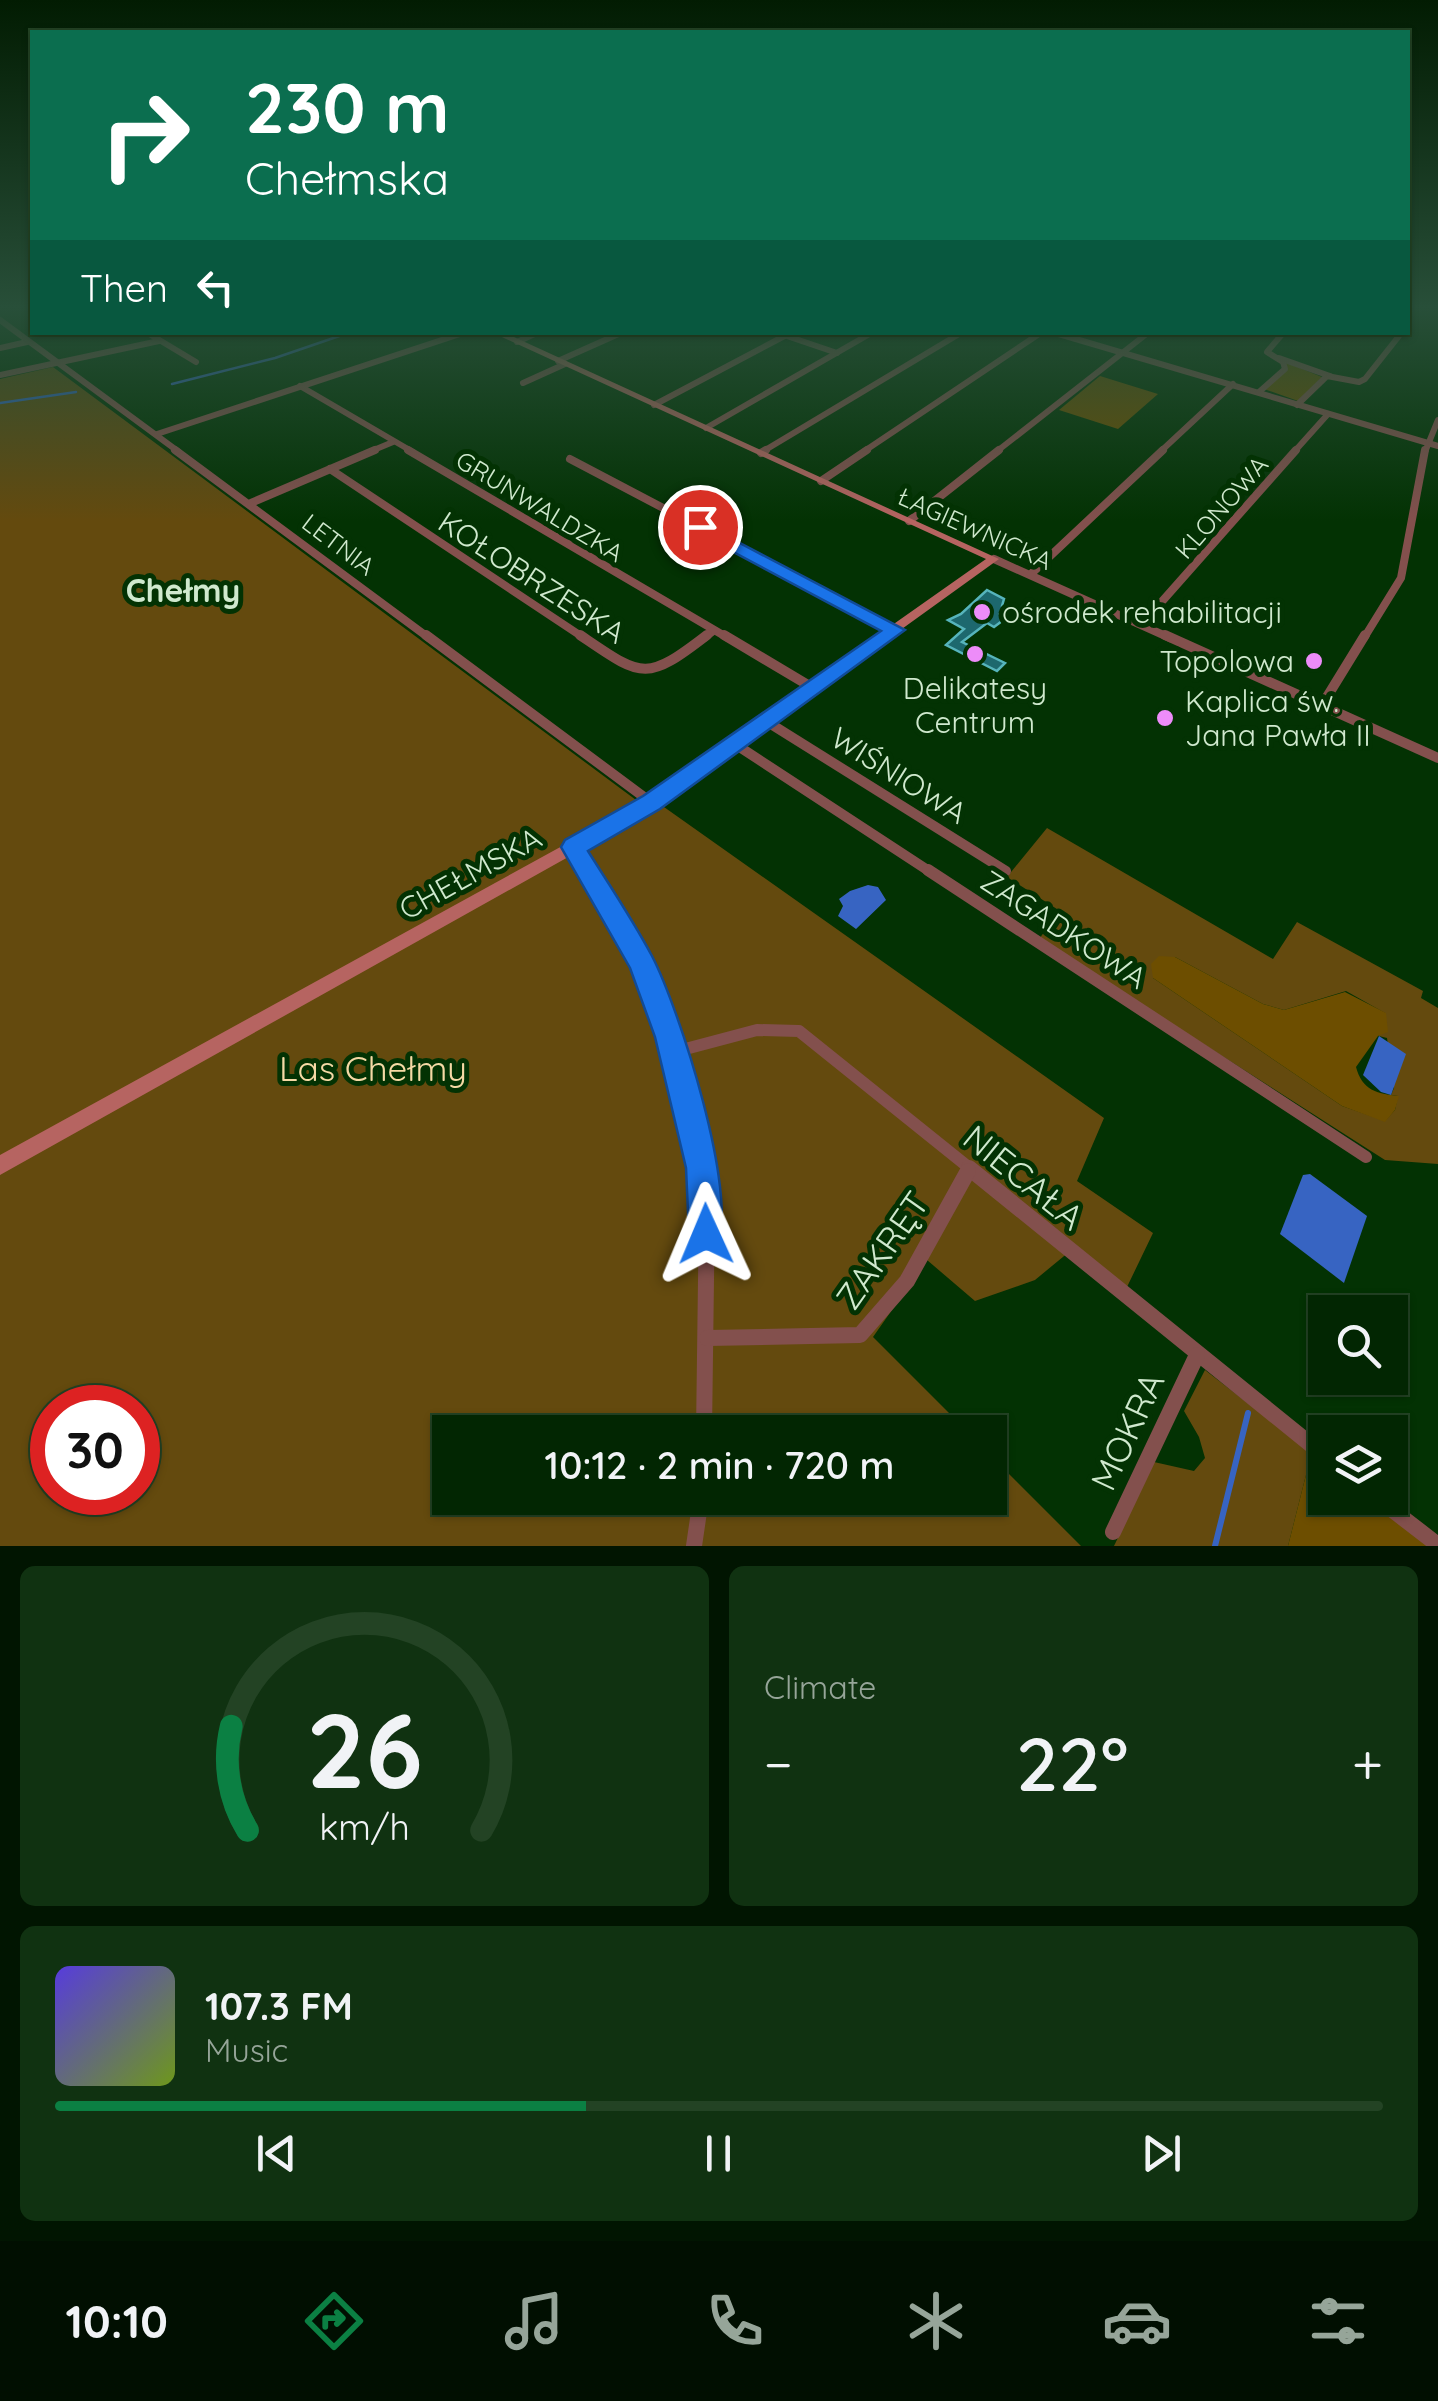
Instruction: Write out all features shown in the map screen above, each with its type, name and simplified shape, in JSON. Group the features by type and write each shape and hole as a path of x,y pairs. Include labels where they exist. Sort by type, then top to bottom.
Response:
{"street":[{"name":"LETNIA","path":"75,377 652,803"},
{"path":"157,434 327,377"},
{"path":"523,382 533,377"},
{"name":"ŁAGIEWNICKA","path":"593,377 1438,758"},
{"path":"654,405 707,377"},
{"path":"706,428 797,377"},
{"path":"761,453 888,377"},
{"path":"821,480 975,377"},
{"path":"909,521 1093,377"},
{"path":"1208,377 1438,446"},
{"path":"1259,392 1276,377"},
{"path":"1297,404 1329,377"},
{"path":"1337,377 1362,381 1365,377"},
{"path":"1030,574 1232,384"},
{"name":"GRUNWALDZKA","path":"300,386 812,688"},
{"name":"KLONOWA","path":"1142,624 1328,414"},
{"path":"1322,705 1401,578 1426,443 1438,420"},
{"path":"251,504 393,442"},
{"path":"570,459 895,630"},
{"name":"KOŁOBRZESKA","path":"330,470 631,669 646,672 662,666 713,631"},
{"name":"CHEŁMSKA","path":"0,1166 652,803 994,559"},
{"name":"WIŚNIOWA","path":"766,721 1006,871"},
{"name":"ZAGADKOWA","path":"735,744 1366,1157"},
{"path":"574,847 642,964 674,1052 707,1203 705,1415"},
{"name":"NIECAŁA","path":"674,1052 790,1026 1308,1443"},
{"name":"ZAKRĘT","path":"707,1338 860,1335 873,1324 925,1250 968,1171"},
{"name":"MOKRA","path":"1113,1532 1196,1355"},
{"path":"694,1546 698,1515"},
{"path":"1400,1515 1438,1545"}],"green space":[{"name":"Las Chełmy","path":"67,377 636,800 664,807 1104,1118 1077,1181 1153,1233 1127,1287 1075,1247 1035,1280 975,1301 927,1260 873,1337 951,1415 432,1415 432,1515 1007,1515 1007,1472 1081,1546 0,1546 0,379"},
{"path":"1047,828 1273,959 1297,922 1423,991 1421,998 1438,1008 1438,1164 1385,1160 1039,939 1060,911 1007,877","holes":["1175,957 1263,1004 1284,1010 1346,991 1385,1013 1379,1036 1387,1038 1394,1088 1391,1095 1398,1096 1395,1110 1385,1121 1342,1106 1153,978"]},
{"path":"1205,1370 1307,1449 1307,1471 1288,1546 1114,1546 1154,1462 1194,1471 1205,1458 1199,1437 1184,1411"}],"shaded area":[{"path":"1099,377 1158,394 1118,429 1059,410"},
{"path":"1277,377 1322,377 1298,401 1264,389"},
{"path":"1159,956 1175,957 1263,1004 1284,1010 1345,992 1386,1013 1388,1032 1378,1036 1356,1067 1362,1081 1372,1089 1399,1096 1395,1110 1385,1122 1342,1106 1153,978 1151,964"},
{"path":"1307,1449 1308,1515 1389,1515 1428,1546 1288,1546 1307,1471"}],"water":[{"path":"868,885 878,887 886,900 856,929 838,916 843,906 839,899"},
{"path":"1379,1036 1406,1054 1391,1095 1381,1092 1363,1075"},
{"path":"1310,1174 1367,1216 1344,1283 1280,1234 1303,1175"}],"building":[{"path":"987,590 1004,599 1002,606 1007,609 1000,614 1006,618 994,627 987,623 962,642 1005,663 997,671 946,645 964,629 948,620 961,614"}],"waterway":[{"path":"172,384 199,377"},
{"path":"0,403 76,392"},
{"path":"1215,1546 1248,1413"}],"place":[{"name":"ośrodek rehabilitacji","path":"982,612"},
{"name":"Delikatesy Centrum","path":"975,654"},
{"name":"Topolowa","path":"1314,661"},
{"name":"Kaplica św. Jana Pawła II","path":"1165,718"}],"district":[{"name":"Chełmy","path":"183,590"}],"route":[{"path":"700,527 895,630 652,803 574,847 642,964 670,1037 702,1168 706,1234"}]}
